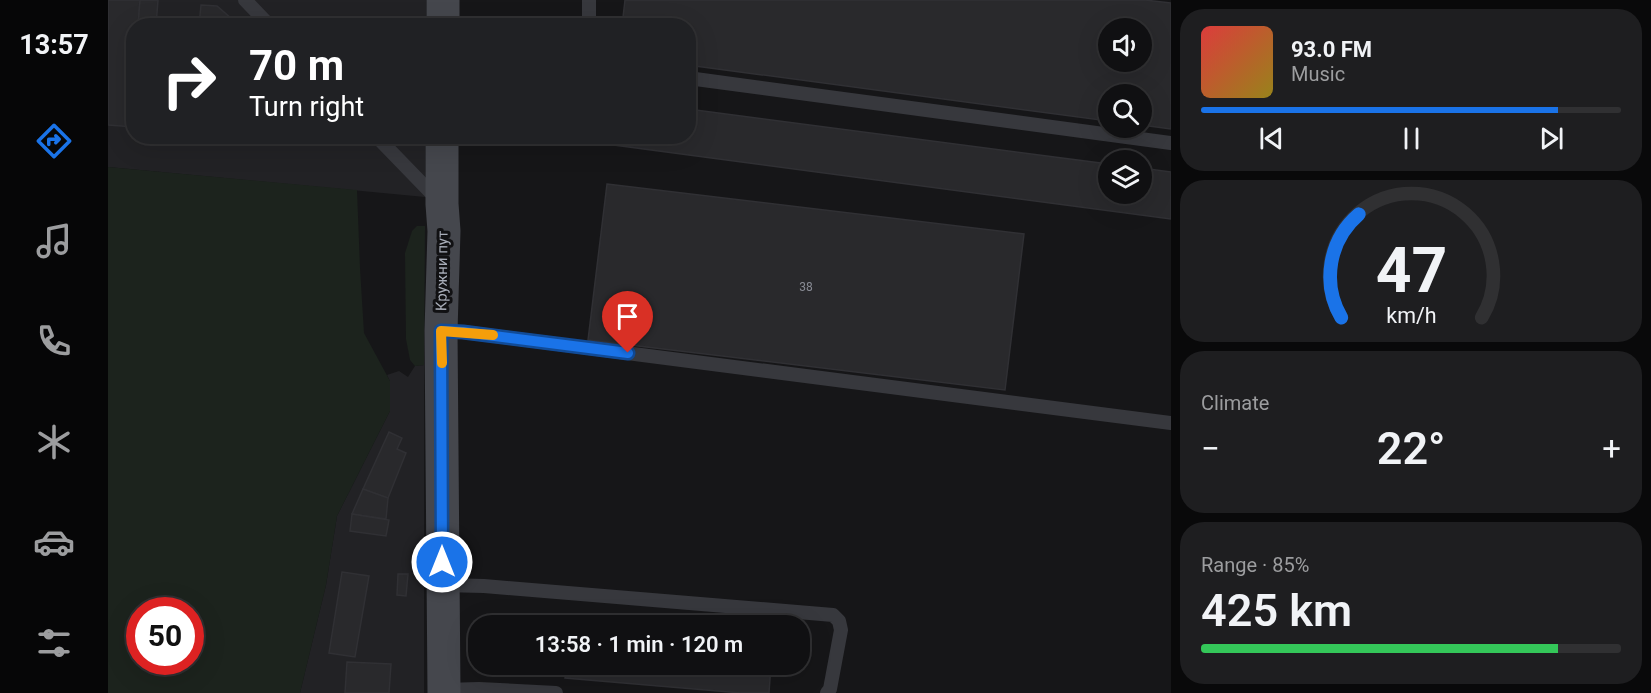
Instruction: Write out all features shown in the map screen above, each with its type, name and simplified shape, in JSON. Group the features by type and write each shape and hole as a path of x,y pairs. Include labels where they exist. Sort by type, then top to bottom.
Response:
{"main road":[{"path":"443,18 444,0"},
{"name":"Кружни пут","path":"442,144 444,692"}],"lane":[{"path":"245,0 262,18"},
{"path":"589,0 589,18"},
{"path":"696,79 1171,143"},
{"path":"384,144 442,204"},
{"path":"441,331 1171,423"},
{"path":"443,585 484,586 833,615 839,621 842,630 830,689 827,693"},
{"path":"444,692 479,689 556,693"}],"shaded area":[{"path":"108,0 426,0 426,18 126,18 126,144 425,144 425,197 108,167"},
{"path":"108,167 357,190 364,333 390,381 390,411 337,516 326,585 300,693 108,693"},
{"path":"417,226 425,226 424,365 415,366 410,360 406,339 405,253 412,231"},
{"path":"424,365 424,693 300,693 326,585 337,516 390,411 390,381 387,375 399,371 408,377 415,366"}],"building":[{"path":"108,0 140,0 139,18 126,18 126,126 108,125"},
{"path":"140,0 158,0 157,18 139,18"},
{"path":"625,0 1145,0 1171,3 1171,129 1152,126 1152,84 1098,84 1098,120 696,66 696,18 623,18"},
{"path":"201,5 217,6 231,18 200,18"},
{"path":"696,110 1098,163 1098,204 1152,204 1152,169 1171,172 1171,219 607,144 696,144"},
{"path":"607,184 1024,234 1005,390 588,340"},
{"path":"389,432 402,438 397,449 406,453 388,498 363,489"},
{"path":"363,489 388,498 386,519 352,514"},
{"path":"352,514 389,520 386,536 350,531"},
{"path":"342,572 369,576 355,657 329,653"},
{"path":"398,574 408,574 406,596 397,595"},
{"path":"347,662 391,664 389,693 345,693"},
{"path":"565,675 770,675 769,693 741,693 565,678"}],"slow traffic":[{"path":"442,363 441,331 493,335"}],"route":[{"path":"442,562 441,331 628,353"}]}
